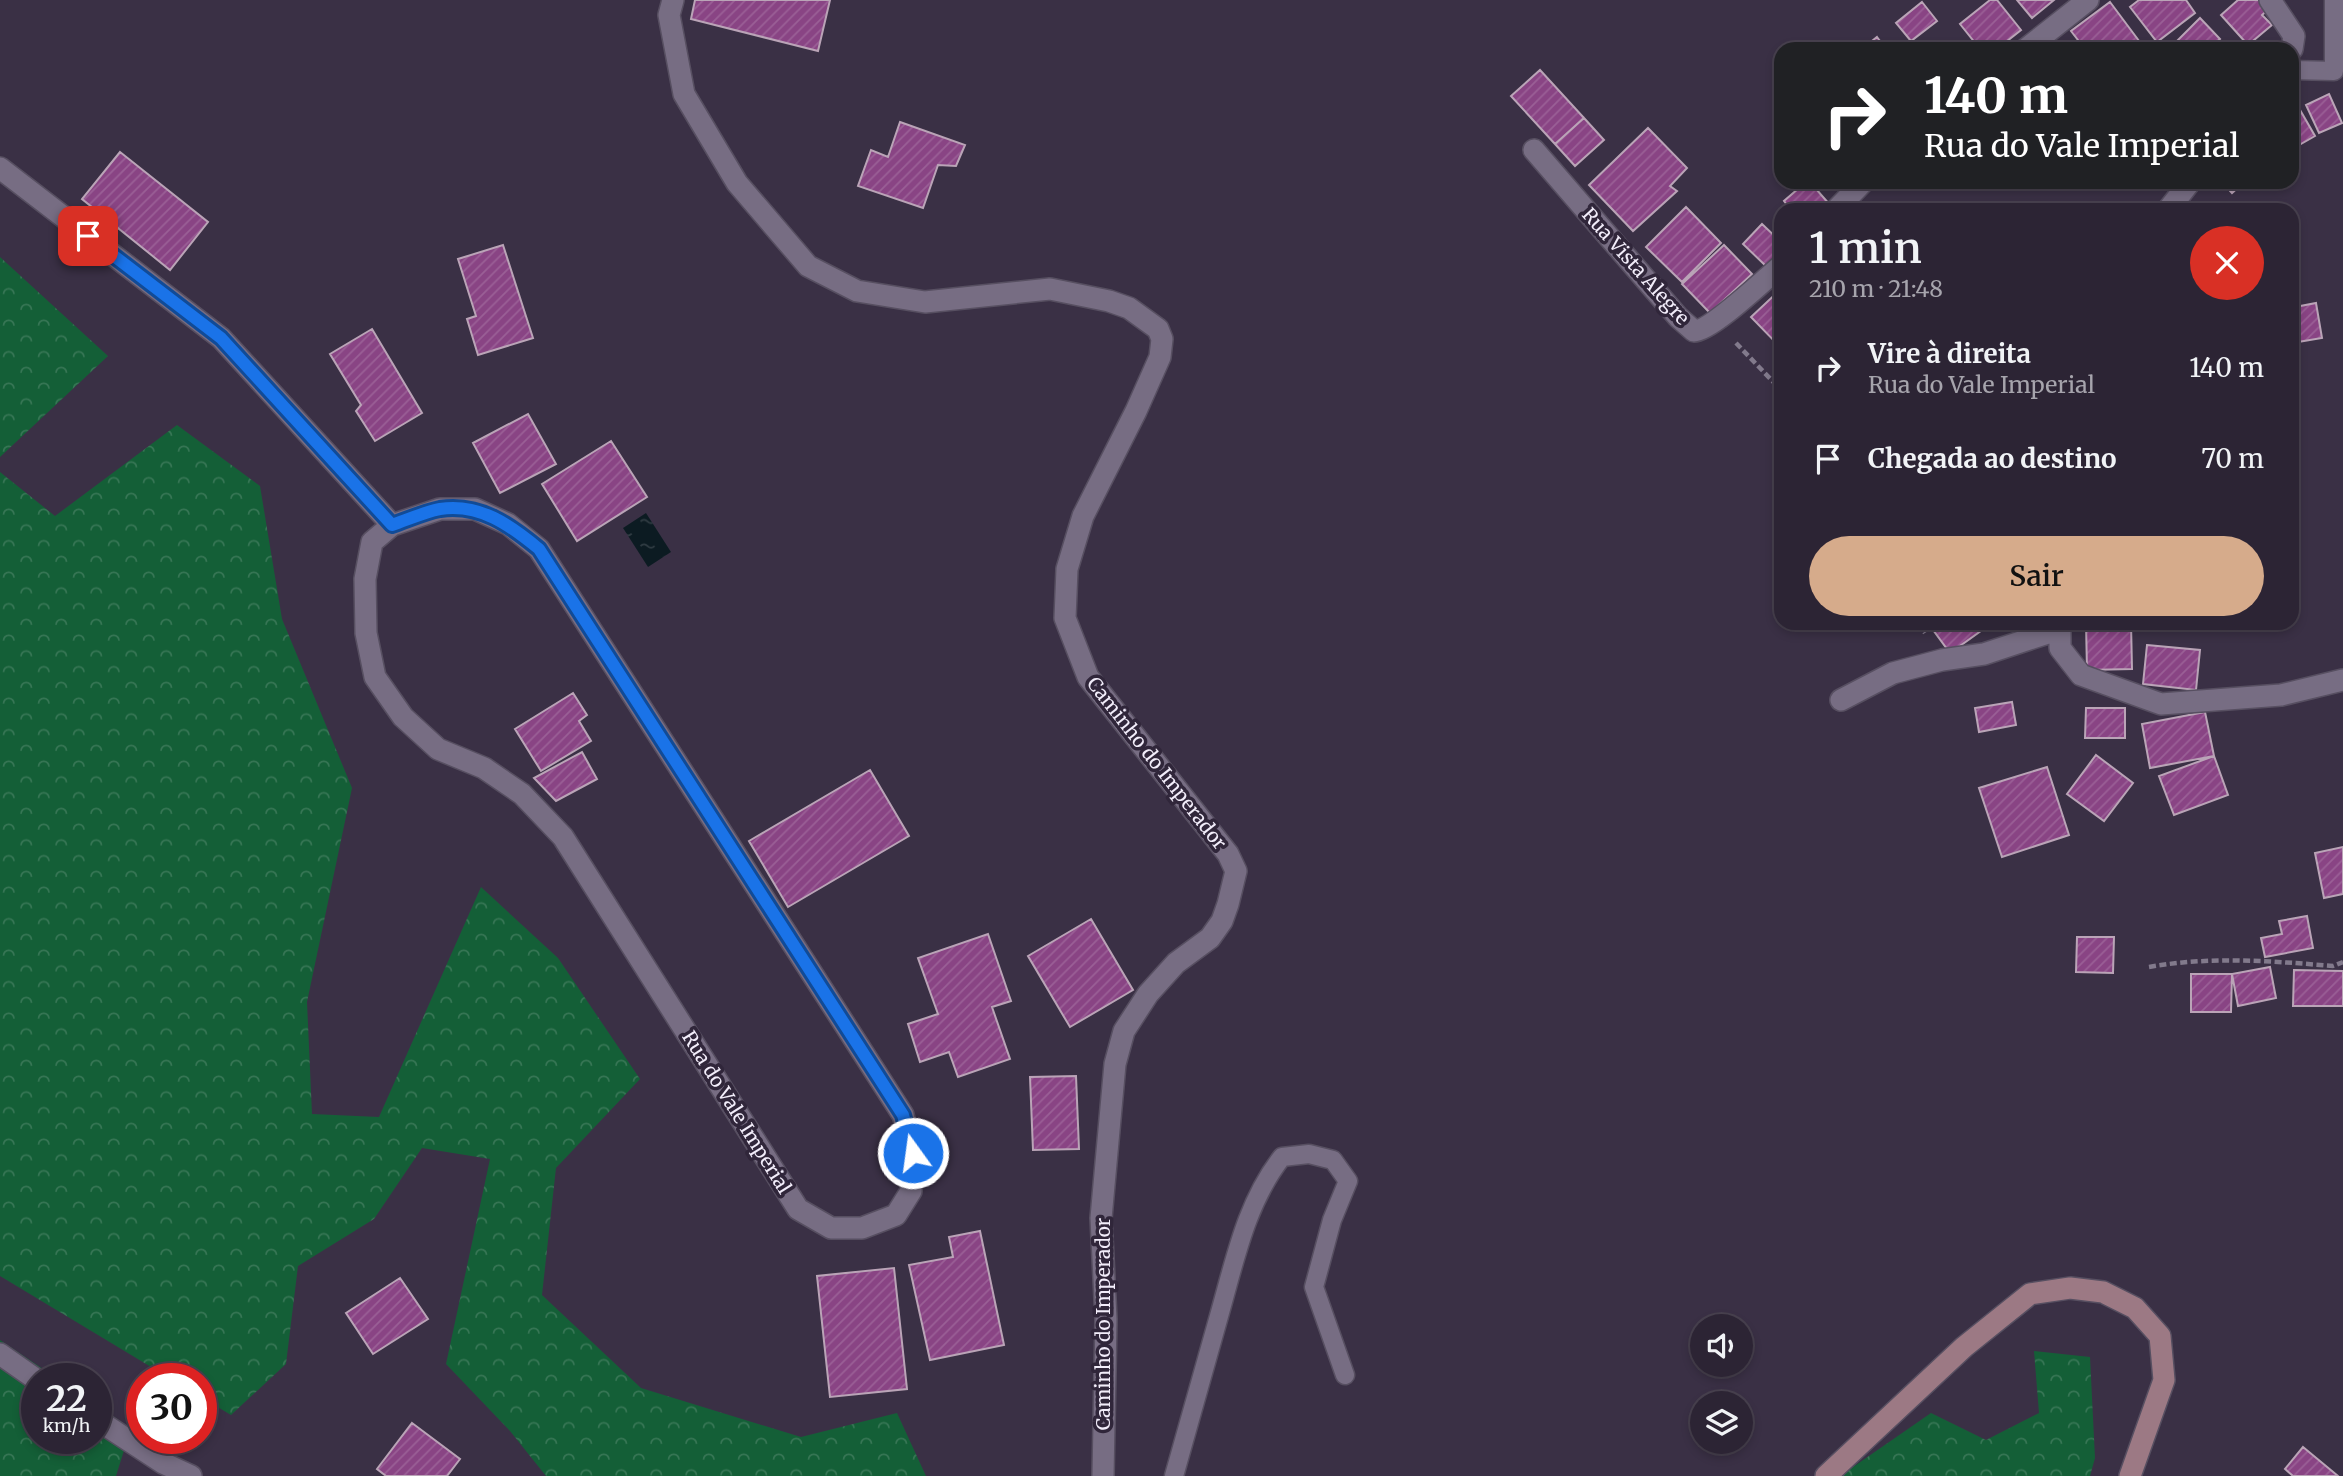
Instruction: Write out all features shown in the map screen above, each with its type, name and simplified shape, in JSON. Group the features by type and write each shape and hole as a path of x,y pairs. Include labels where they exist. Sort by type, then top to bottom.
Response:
{"street":[{"name":"Caminho do Imperador","path":"673,0 669,15 684,94 737,183 807,266 857,291 925,302 1050,289 1109,301 1129,308 1158,329 1161,339 1156,368 1083,516 1067,569 1065,618 1088,677 1221,845 1236,871 1222,921 1210,938 1176,963 1147,994 1124,1031 1115,1064 1101,1218 1106,1319 1103,1476"},
{"path":"2035,42 2088,0"},
{"path":"2270,0 2294,36 2293,42"},
{"name":"Rua Vista Alegre","path":"1534,150 1678,317 1694,331 1701,331 1774,272"},
{"path":"0,168 221,338 392,525"},
{"path":"1843,203 1856,189"},
{"path":"2174,203 2184,189"},
{"name":"Rua do Vale Imperial","path":"440,509 475,509 508,524 539,549 903,1115 913,1153 911,1191 896,1215 862,1228 831,1228 798,1209 563,836 522,794 484,768 438,749 403,717 375,677 366,633 365,579 372,542 392,525 440,509"},
{"path":"1842,701 1893,673 1942,660 1984,654 2049,630"},
{"path":"2060,630 2060,648 2081,675 2116,690 2161,704 2281,695 2343,680"},
{"path":"1826,1476 1964,1347 2031,1294 2070,1288 2103,1292 2135,1308 2160,1336 2164,1380 2130,1476"},
{"path":"0,1354 21,1369"},
{"path":"112,1430 163,1463 191,1476"}],"lane":[{"path":"2299,70 2333,71 2334,0"},
{"path":"1174,1476 1240,1240 1255,1198 1282,1157 1309,1154 1334,1160 1348,1181 1332,1220 1314,1287 1345,1375"}],"path":[{"path":"1721,316 1737,344 1774,383"},
{"path":"2149,967 2181,961 2218,959 2333,966 2343,962"}],"green space":[{"path":"0,257 108,356 0,457"},
{"path":"177,425 260,486 282,619 352,788 307,1002 312,1114 379,1117 481,887 558,958 640,1079 556,1168 542,1295 641,1388 801,1437 897,1413 926,1476 546,1476 510,1431 446,1364 490,1159 422,1148 374,1219 298,1266 286,1364 231,1415 217,1407 217,1363 144,1363 0,1276 0,472 55,516"},
{"path":"0,1340 34,1363 21,1363 21,1454 112,1454 112,1416 126,1425 126,1444 116,1476 0,1476"},
{"path":"2034,1351 2090,1357 2095,1458 2090,1476 1840,1476 1931,1413 1986,1440 2039,1413"}],"water":[{"path":"646,513 671,552 648,567 623,528"}],"building":[{"path":"695,0 830,0 818,51 691,19"},
{"path":"1990,0 1997,0 2021,30 2006,42 1974,42 1960,24"},
{"path":"2017,0 2054,0 2032,18"},
{"path":"2139,0 2186,0 2195,13 2157,42 2130,7"},
{"path":"2238,0 2265,0 2271,7 2262,15 2272,25 2252,42 2245,42 2221,15"},
{"path":"1922,2 1937,21 1911,41 1896,23"},
{"path":"2110,2 2140,42 2080,42 2071,31"},
{"path":"2200,18 2220,39 2217,42 2176,42"},
{"path":"1540,70 1584,118 1555,144 1511,96"},
{"path":"2329,94 2342,123 2319,133 2306,105"},
{"path":"2299,108 2315,136 2299,145"},
{"path":"1584,118 1604,140 1575,166 1555,144"},
{"path":"900,122 965,145 956,166 938,165 923,208 858,186 871,150 888,157"},
{"path":"1648,128 1687,168 1670,186 1677,191 1633,231 1589,185"},
{"path":"120,152 208,222 170,270 82,199"},
{"path":"1798,189 1816,189 1828,203 1786,203 1784,201"},
{"path":"1686,207 1721,243 1682,282 1646,247"},
{"path":"1762,224 1774,235 1774,262 1768,268 1743,244"},
{"path":"503,245 533,338 478,355 467,319 476,316 458,259"},
{"path":"1724,245 1752,274 1710,313 1682,284"},
{"path":"1774,295 1774,341 1751,317"},
{"path":"2316,303 2322,338 2299,342 2299,306"},
{"path":"372,329 422,413 375,441 356,411 361,405 330,354"},
{"path":"528,414 556,464 500,493 473,443"},
{"path":"611,441 647,497 577,541 542,484"},
{"path":"1933,630 1982,630 1950,653"},
{"path":"2086,630 2131,630 2132,669 2087,670"},
{"path":"2147,645 2200,650 2196,690 2143,684"},
{"path":"573,693 587,715 579,721 591,741 541,771 515,729"},
{"path":"2012,702 2016,725 1979,732 1975,708"},
{"path":"2086,708 2125,708 2125,738 2085,738"},
{"path":"2205,712 2214,756 2150,768 2142,724"},
{"path":"582,752 597,779 556,801 534,778"},
{"path":"2096,755 2133,783 2104,821 2067,794"},
{"path":"2214,756 2228,795 2174,815 2159,776"},
{"path":"2047,767 2069,835 2002,857 1979,788"},
{"path":"870,770 909,836 788,907 749,841"},
{"path":"2343,847 2343,894 2324,898 2315,853"},
{"path":"2307,916 2313,948 2265,957 2261,938 2282,934 2279,921"},
{"path":"1091,919 1133,990 1070,1027 1028,956"},
{"path":"988,934 1011,1001 992,1007 1010,1059 958,1077 949,1052 920,1062 908,1024 938,1014 918,958"},
{"path":"2077,937 2114,937 2113,973 2076,972"},
{"path":"2270,967 2276,998 2238,1006 2232,974"},
{"path":"2294,970 2343,971 2343,1006 2293,1006"},
{"path":"2191,974 2232,974 2231,1012 2191,1012"},
{"path":"1076,1076 1079,1149 1033,1150 1030,1077"},
{"path":"980,1231 1004,1345 930,1360 909,1265 953,1257 949,1237"},
{"path":"894,1268 907,1389 830,1397 817,1276"},
{"path":"400,1278 428,1319 373,1354 346,1313"},
{"path":"412,1423 460,1459 447,1476 386,1476 377,1469"},
{"path":"2303,1447 2338,1476 2293,1476 2285,1469"}],"route":[{"path":"88,236 221,338 392,525 440,509 475,509 508,524 539,549 903,1115 913,1153"}]}
